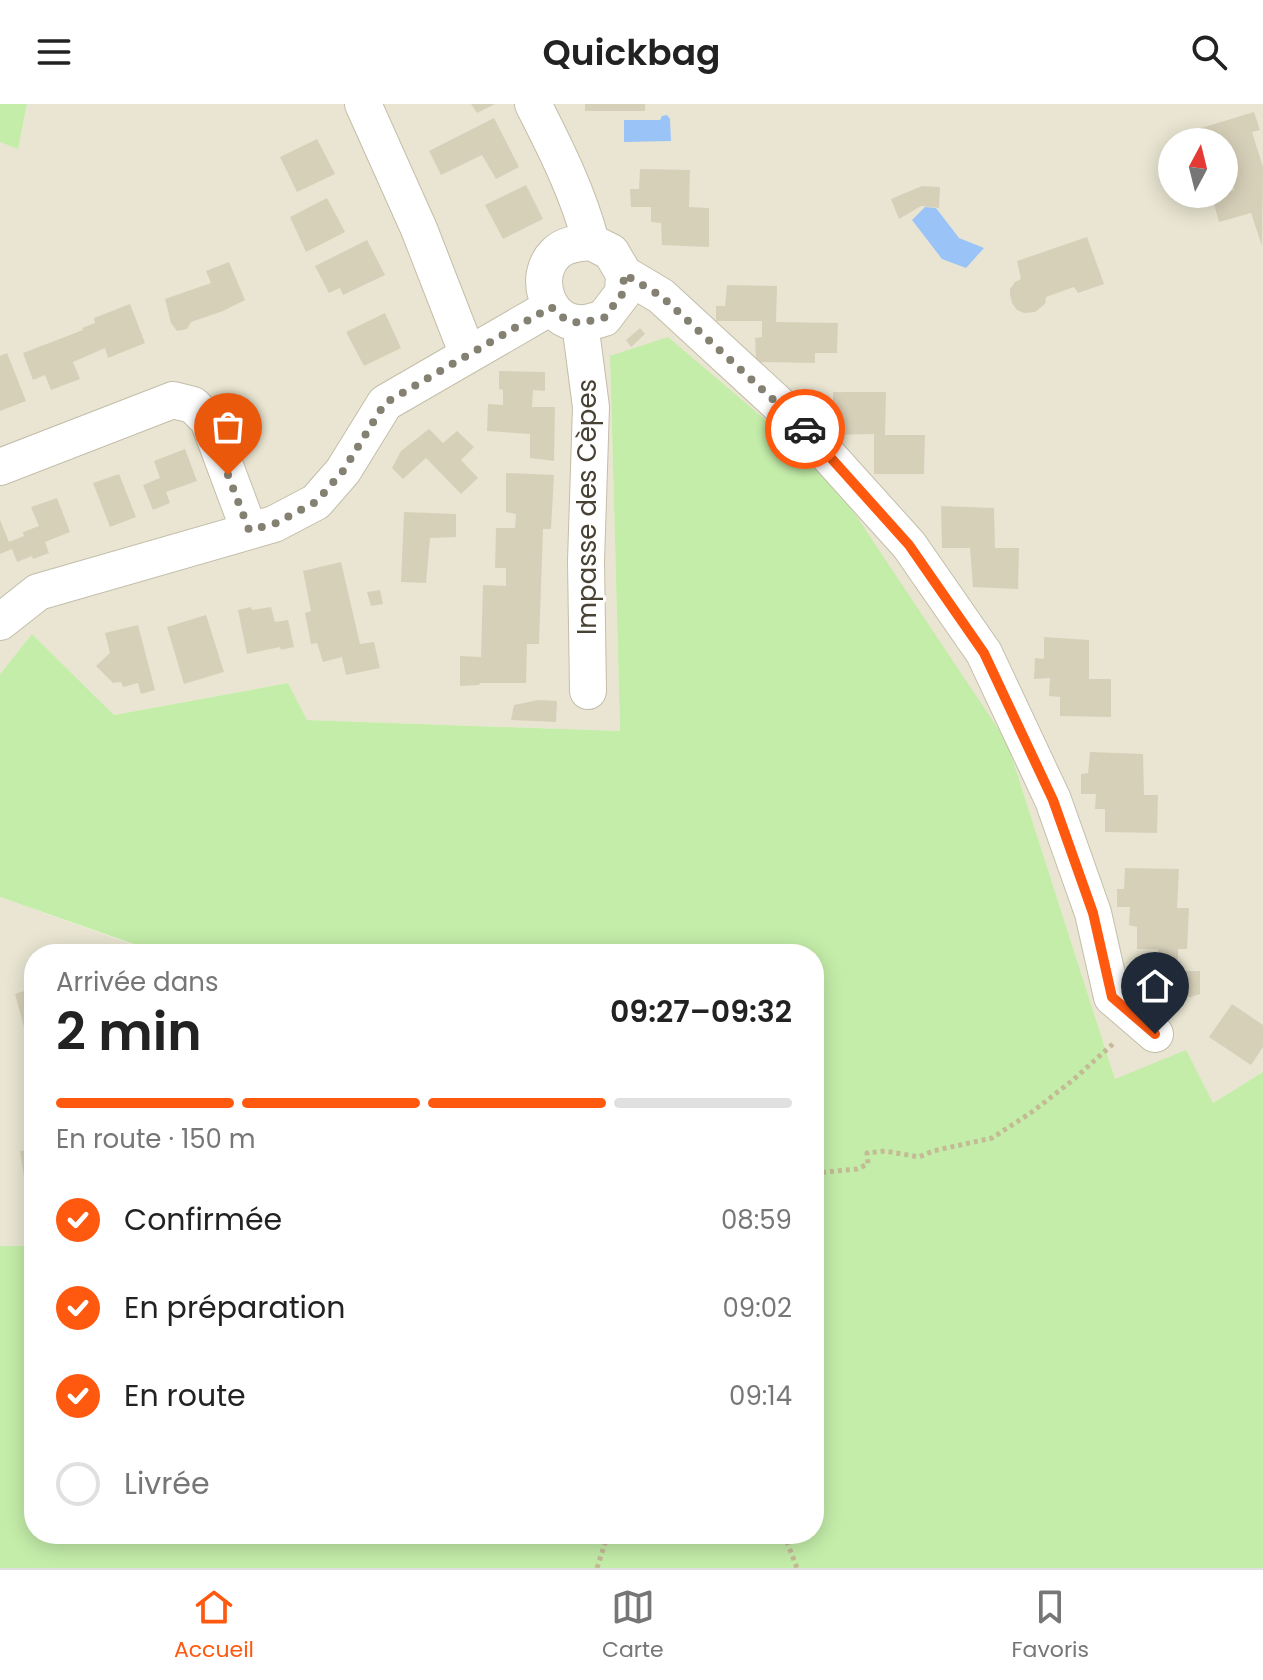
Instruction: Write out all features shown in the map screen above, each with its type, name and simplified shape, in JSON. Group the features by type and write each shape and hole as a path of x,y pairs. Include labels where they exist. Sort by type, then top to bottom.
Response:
{"street":[{"path":"363,104 419,229 468,355"},
{"path":"533,104 568,176 591,242"},
{"path":"566,315 545,295 545,271 555,253 574,243 591,242 611,252 624,274 661,296 800,424 909,545 984,653 1053,800 1093,913 1112,997 1145,1026"},
{"path":"0,622 38,592 274,524 316,502 343,471 385,403 468,355 566,315 604,318 623,293 624,274"},
{"name":"Impasse des Cèpes","path":"566,315 591,407 586,561 588,691"},
{"path":"0,467 173,400 193,405 208,420 249,530"}],"path":[{"path":"824,1172 857,1169 868,1164 867,1153 885,1151 919,1157 992,1138 1073,1080 1124,1033 1145,1026"},
{"path":"597,1568 605,1544"},
{"path":"788,1544 797,1568"}],"shaded area":[{"path":"27,104 1263,104 1263,1072 1213,1103 1115,1079 1007,742 610,356 620,731 307,720 288,683 114,715 32,634 0,674 0,142 18,148"},
{"path":"0,897 131,944 24,944 24,1246 0,1246"}],"green space":[{"path":"0,104 27,104 18,149 0,142"},
{"path":"668,337 827,472 1007,742 1115,1079 1186,1050 1213,1103 1263,1072 1263,1568 0,1568 0,1246 24,1246 24,1544 824,1544 824,944 134,944 0,897 0,674 32,634 114,715 288,683 307,720 620,731 610,356"}],"water":[{"path":"667,115 671,141 624,142 624,120 660,120"},
{"path":"925,207 936,208 959,238 984,248 966,268 942,259 912,220"}],"building":[{"path":"471,104 495,104 477,113"},
{"path":"585,104 645,104 645,111 585,111"},
{"path":"1254,112 1260,130 1252,132 1263,167 1262,246 1251,213 1219,222 1215,208 1238,208 1238,128 1201,128"},
{"path":"494,118 519,167 496,179 482,155 441,175 429,151"},
{"path":"317,139 335,174 297,192 280,157"},
{"path":"640,169 690,170 689,207 709,208 709,247 662,245 661,223 651,222 651,207 631,207 630,189 639,189"},
{"path":"526,185 543,219 503,239 485,205"},
{"path":"922,186 940,187 939,208 921,206 899,219 891,199"},
{"path":"327,198 345,232 306,252 290,217"},
{"path":"1087,237 1104,284 1078,293 1074,287 1046,297 1045,304 1035,312 1017,310 1012,303 1010,289 1021,279 1017,261"},
{"path":"367,240 385,275 343,295 340,288 329,293 315,266"},
{"path":"229,262 245,300 177,331 171,323 165,299 211,283 206,271"},
{"path":"727,285 777,286 776,322 838,323 837,353 815,353 815,363 756,362 755,338 762,337 762,321 716,321 716,306 725,306"},
{"path":"130,304 145,343 108,358 105,348 73,362 80,379 51,390 45,375 33,380 23,353 83,330 95,323 94,318"},
{"path":"385,313 401,348 364,366 346,332"},
{"path":"640,328 645,334 631,347 626,340"},
{"path":"7,353 26,401 0,411 0,356"},
{"path":"499,371 545,372 545,391 533,390 532,407 555,407 554,461 530,458 530,434 487,431 488,404 503,405"},
{"path":"833,392 886,392 885,435 925,435 924,474 874,474 874,434 833,435"},
{"path":"429,429 443,443 457,431 474,447 461,460 478,478 461,494 426,458 403,479 392,468 401,451"},
{"path":"185,449 197,481 166,492 170,503 153,510 143,485 160,478 154,461"},
{"path":"506,473 554,475 551,529 543,529 539,644 527,644 526,683 460,686 460,656 481,657 483,585 506,586 506,568 495,568 496,528 515,528 516,514 506,512"},
{"path":"119,474 136,517 110,527 93,483"},
{"path":"57,498 70,532 45,542 49,553 17,562 12,549 0,554 0,520 9,542 39,526 31,507"},
{"path":"941,506 994,508 995,548 1019,548 1018,589 973,587 970,548 942,548"},
{"path":"404,512 456,514 456,537 430,538 426,583 401,582"},
{"path":"341,562 360,644 374,642 380,668 346,675 342,657 323,662 317,643 311,644 305,613 311,611 303,571"},
{"path":"380,590 383,604 371,606 367,592"},
{"path":"251,607 252,610 271,607 275,622 288,620 294,647 247,654 238,610"},
{"path":"206,615 224,672 184,684 167,627"},
{"path":"138,625 155,690 141,694 138,683 123,687 121,682 113,683 96,666 110,653 105,633"},
{"path":"1044,637 1089,640 1089,679 1111,679 1111,717 1060,716 1060,697 1049,696 1050,678 1034,679 1035,658 1044,659"},
{"path":"538,700 557,701 556,722 511,720 514,705"},
{"path":"1090,752 1143,754 1144,795 1158,795 1157,833 1105,832 1105,809 1095,809 1096,794 1081,794 1081,774 1088,773"},
{"path":"1125,868 1179,869 1177,908 1189,908 1187,949 1178,949 1178,961 1157,960 1158,949 1137,949 1137,927 1129,925 1130,907 1117,907 1117,889 1124,889"},
{"path":"1185,971 1200,971 1200,994 1182,997"},
{"path":"24,991 24,1027 15,994"},
{"path":"1232,1004 1263,1025 1263,1047 1251,1065 1209,1037"},
{"path":"24,1150 24,1177 20,1151"}],"way so far":[{"path":"228,475 249,530 274,524 316,502 343,471 385,403 551,307 566,320 580,323 604,318 623,293 624,274 661,296 805,429"}],"route":[{"path":"805,429 909,545 984,653 1053,800 1093,913 1112,997 1155,1034"}]}
